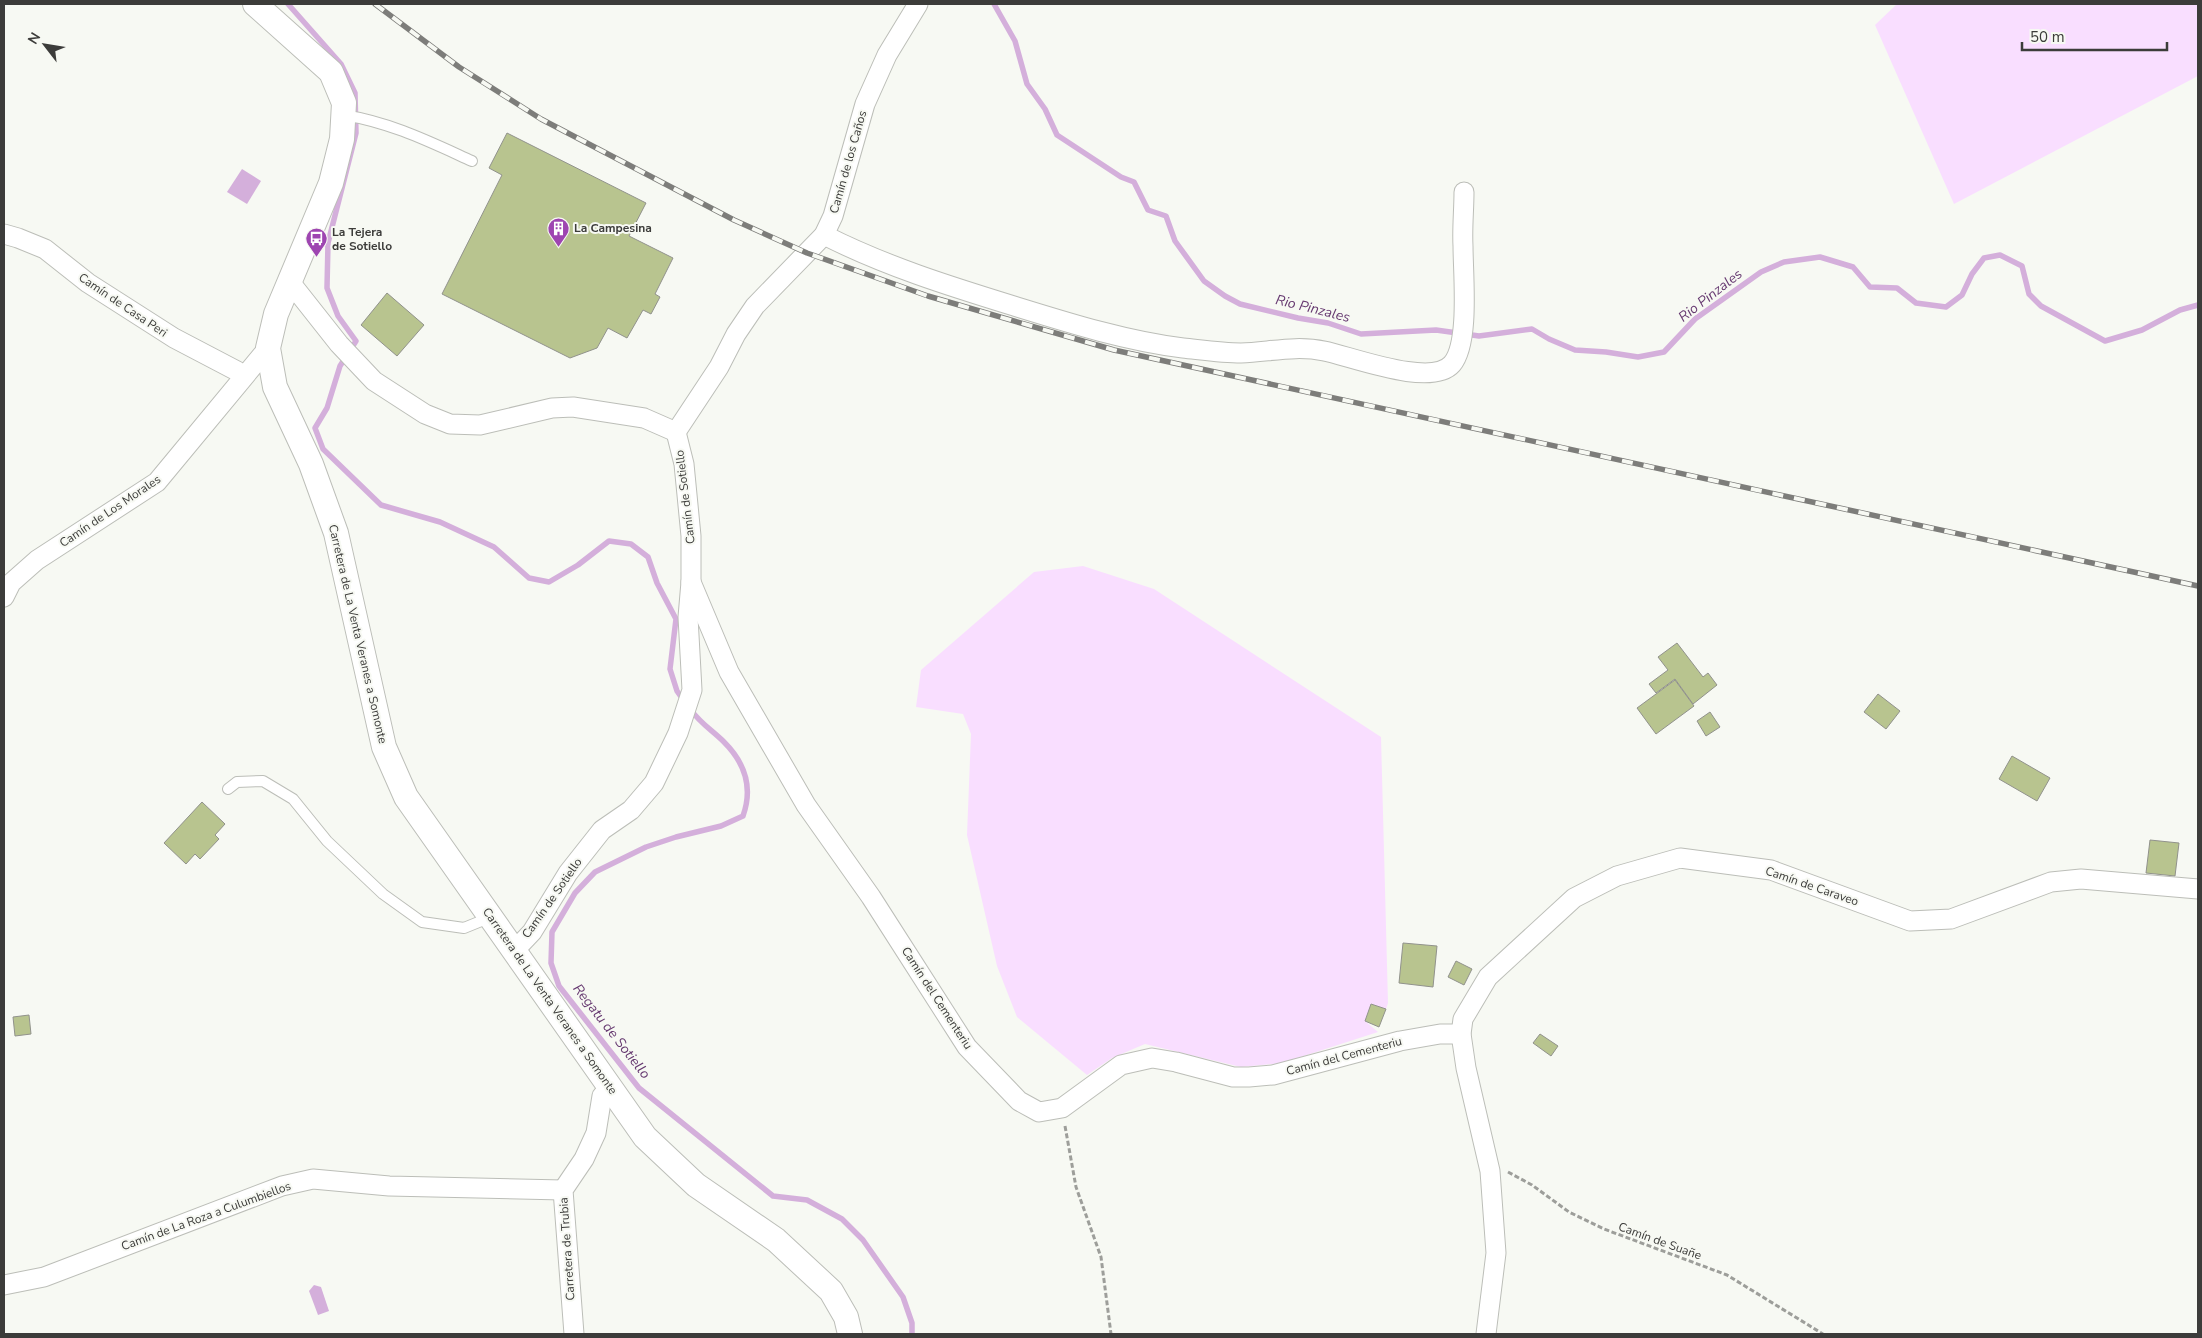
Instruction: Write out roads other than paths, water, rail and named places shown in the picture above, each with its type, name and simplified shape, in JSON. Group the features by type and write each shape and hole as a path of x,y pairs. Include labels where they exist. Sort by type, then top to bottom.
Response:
{"street":[{"name":"Carretera de La Venta Veranes a Somonte","path":"255,4 331,72 344,103 342,139 330,183 276,314 268,348 275,387 312,464 336,533 384,747 406,797 645,1137 696,1186 776,1240 831,1291 846,1317 850,1334"},
{"name":"Camín de los Caños","path":"676,432 719,367 736,334 755,306 824,235 833,216 865,104 888,55 918,4"},
{"path":"824,235 893,266 951,286 1058,319 1150,343 1241,352 1295,347 1323,350 1372,364 1412,372 1436,372 1451,365 1460,346 1463,320 1464,192"},
{"name":"Camín de Casa Peri","path":"4,234 44,249 88,283 174,338 244,376"},
{"path":"290,282 345,351 374,381 425,414 450,424 480,425 552,408 573,407 644,418 676,432"},
{"name":"Camín de Los Morales","path":"4,597 11,583 37,560 157,482 268,348"},
{"name":"Camín de Sotiello","path":"514,951 532,932 568,873 602,830 630,810 654,783 678,733 692,690 688,618 691,582 691,536 684,464 676,432"},
{"name":"Camín del Cementeriu","path":"691,582 729,672 806,805 871,898 967,1047 1019,1101 1039,1112 1062,1108 1122,1065 1152,1058 1233,1076 1248,1077 1273,1075 1400,1041 1440,1034 1461,1034"},
{"name":"Camín de Caraveo","path":"1461,1034 1463,1019 1488,977 1574,898 1617,876 1680,858 1771,870 1910,921 1951,919 2051,882 2081,879 2198,889"},
{"path":"1461,1034 1466,1068 1490,1171 1496,1253 1486,1334"},
{"name":"Carretera de Trubia","path":"574,1334 563,1190 584,1159 596,1133 602,1096 611,1087"},
{"name":"Camín de La Roza a Culumbiellos","path":"4,1285 44,1277 282,1186 313,1179 389,1186 563,1190"}],"lane":[{"path":"343,115 368,118 403,129 472,161"},
{"path":"228,789 237,782 263,781 293,799 327,841 383,894 422,922 464,928 490,917"}],"waterway":[{"name":"Regatu de Sotiello","path":"288,4 341,64 355,93 356,133 328,243 327,288 338,316 356,341 340,366 327,408 315,428 323,449 381,505 440,522 494,547 529,578 549,582 578,565 609,541 631,544 648,557 657,583 676,619 670,669 677,691 684,701"},
{"name":"Rio Pinzales","path":"994,4 1015,41 1027,84 1045,109 1057,135 1121,177 1134,182 1148,210 1166,216 1175,241 1204,281 1240,304 1328,323 1361,334 1436,330 1479,336 1532,329 1549,339 1575,350 1638,357 1664,352 1695,319 1761,272 1784,262 1820,257 1853,267 1870,287 1897,288 1916,303 1946,307 1962,295 1972,274 1984,258 2000,255 2022,266 2029,294 2041,306 2105,341 2142,330 2180,310 2198,305"},
{"name":"Regatu de Sotiello","path":"691,710 731,750 742,767 747,786 746,806 743,816 721,826 676,837 646,847 595,872 575,893 552,932 551,963 559,986 639,1088 773,1196 807,1200 842,1219 863,1240 903,1297 912,1323 912,1334"}],"railway":[{"path":"375,4 459,67 541,119 734,220 807,253 928,296 1114,350 2198,586"}],"place":[{"name":"La Campesina","path":"558,247"},
{"name":"La Tejera de Sotiello","path":"316,258"}]}
